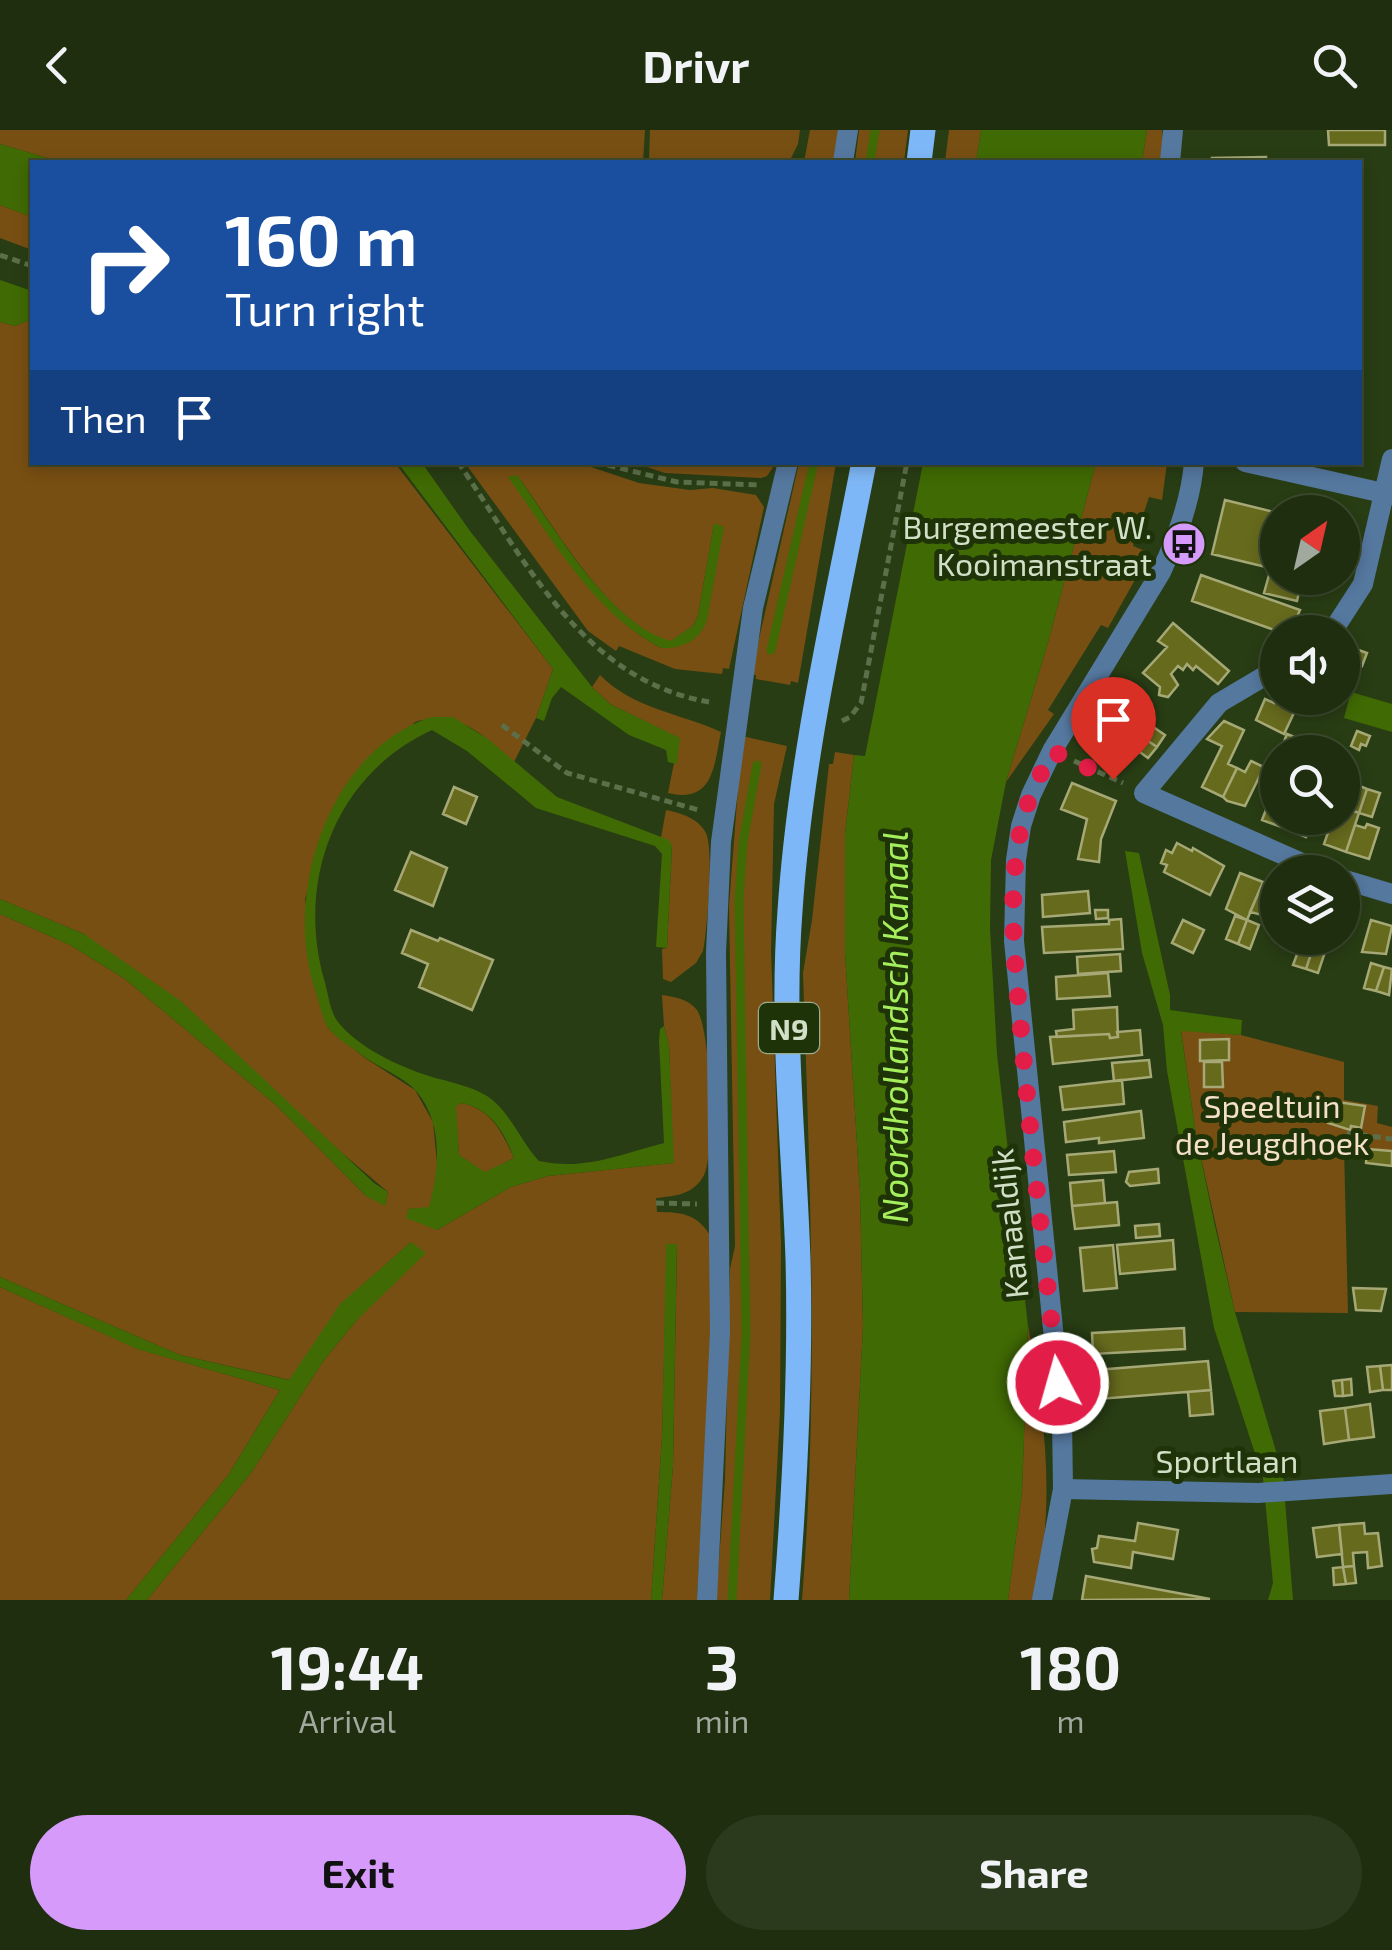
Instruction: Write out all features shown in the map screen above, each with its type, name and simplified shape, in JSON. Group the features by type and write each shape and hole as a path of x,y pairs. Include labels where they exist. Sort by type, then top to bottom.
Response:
{"main road":[{"path":"919,160 924,130"},
{"name":"N9","path":"786,1600 797,1456 798,1262 788,1064 789,914 807,756 863,465"}],"street":[{"path":"843,160 848,130"},
{"path":"1170,160 1173,130"},
{"path":"1343,615 1363,584 1388,494 1392,459"},
{"path":"706,1600 720,1332 716,953 724,817 753,608 787,465"},
{"name":"Kanaaldijk","path":"1042,1600 1062,1489 1062,1418 1014,942 1016,860 1031,795 1052,751 1161,572 1180,527 1193,465"},
{"path":"1258,465 1388,494"},
{"path":"1260,678 1218,702 1144,793 1284,855"},
{"path":"1360,884 1392,894"},
{"name":"Sportlaan","path":"1062,1489 1258,1493 1392,1484"}],"path":[{"path":"0,255 30,265"},
{"path":"460,465 543,587 597,650 651,685 709,702"},
{"path":"607,465 678,482 731,482 783,488"},
{"path":"842,721 861,702 906,465"},
{"path":"502,725 566,773 724,817"},
{"path":"1052,751 1144,793"},
{"path":"1347,1133 1392,1139"},
{"path":"656,1203 720,1204"}],"green space":[{"path":"0,130 645,130 643,160 54,160 0,144"},
{"path":"650,130 800,130 790,160 649,160"},
{"path":"810,130 840,130 836,160 804,160"},
{"path":"859,130 908,130 904,160 855,160"},
{"path":"949,130 981,130 976,160 945,160"},
{"path":"1147,130 1162,130 1162,160 1142,160"},
{"path":"0,205 30,216 30,249 0,238"},
{"path":"30,320 30,465 397,465 553,669 536,718 514,762 457,721 415,722 336,803 305,899 328,1028 415,1090 433,1122 438,1173 429,1208 408,1209 437,1230 511,1187 548,1176 673,1163 669,1045 662,995 686,1001 697,1010 708,1066 711,1121 707,1165 694,1188 656,1198 657,1212 688,1216 701,1223 711,1237 710,1356 697,1600 662,1600 673,1466 677,1245 667,1244 662,1437 651,1600 147,1600 251,1473 324,1360 411,1242 341,1304 290,1380 180,1355 0,1277 0,914 70,945 125,979 276,1105 366,1196 385,1205 388,1192 84,934 0,899 0,322 15,326"},
{"path":"466,465 585,465 639,483 756,495 764,507 729,669 723,668 722,674 675,669 619,646 616,651 588,631","holes":["517,475 566,546 625,615 670,642 693,626 698,615 714,524 700,633 661,648 615,615 578,572"]},
{"path":"641,465 775,465 761,478 665,473"},
{"path":"799,465 836,465 798,683 756,679 751,674"},
{"path":"1095,465 1167,465 1162,500 1149,497 1133,546 1150,553 1108,628 1101,625 1048,710 1054,714 1006,782"},
{"path":"600,675 627,696 721,732 713,769 703,787 695,793 668,793 679,738 610,704 592,687"},
{"path":"742,736 787,746 774,804 771,951 781,1244 780,1412 770,1600 716,1600 725,1480 730,1269 735,1246 729,906"},
{"path":"835,752 854,755 845,834 845,953 860,1192 863,1326 849,1600 802,1600 812,1365 803,973 829,764 833,764"},
{"path":"666,810 689,817 703,828 709,856 703,951 696,963 671,982 663,979 662,949 667,948 672,847 661,838"},
{"name":"Speeltuin de Jeugdhoek","path":"1181,1030 1241,1035 1344,1062 1344,1100 1378,1106 1377,1123 1392,1127 1392,1152 1344,1148 1348,1313 1235,1312 1196,1135"},
{"path":"462,1103 488,1117 514,1158 485,1173 459,1155 455,1106"},
{"path":"0,1287 138,1349 280,1390 229,1474 126,1600 0,1600"},
{"path":"1028,1326 1046,1463 1045,1532 1033,1600 1008,1600 1022,1492"}],"water":[{"path":"981,130 1147,130 1142,160 976,160"},
{"path":"0,144 54,160 30,160 30,216 0,205"},
{"path":"0,280 30,290 30,320 15,326 0,322"},
{"path":"400,465 423,465 592,687 610,704 680,738 677,764 668,762 666,750 629,735 561,687 552,698 544,721 536,718 553,669"},
{"name":"Noordhollandsch Kanaal","path":"923,465 1095,465 1006,782 991,860 990,928 997,1054 1028,1326 1022,1492 1008,1600 849,1600 863,1326 860,1192 845,953 845,834 854,755 865,756"},
{"path":"517,475 565,546 604,594 647,631 670,641 693,626 714,523 724,527 707,620 700,633 682,645 661,648 614,615 575,572 508,477"},
{"path":"1360,695 1392,704 1392,732 1344,718 1360,715"},
{"path":"431,717 453,717 488,739 557,797 669,840 672,846 667,948 656,947 662,854 655,846 536,808 467,751 432,730 399,749 371,774 348,802 332,834 321,868 316,905 317,942 335,1018 357,1040 392,1061 487,1096 539,1161 556,1164 602,1160 664,1143 659,1041 664,1026 669,1045 674,1163 548,1176 511,1187 437,1230 406,1218 408,1209 429,1207 437,1162 431,1117 410,1085 335,1036 327,1025 307,955 305,914 310,872 322,832 340,794 364,761 395,735","holes":["456,1106 472,1106 496,1123 514,1158 485,1172 459,1155"]},
{"path":"1125,851 1139,853 1170,1010 1242,1020 1241,1035 1181,1031 1196,1135 1215,1226 1235,1312 1283,1475 1293,1600 1268,1600 1273,1583 1263,1478 1214,1328 1167,1071 1163,1025 1142,953"},
{"path":"0,899 84,934 181,1001 388,1192 385,1206 366,1196 276,1105 125,979 70,945 0,914"},
{"path":"411,1242 426,1253 356,1321 324,1360 251,1473 147,1600 126,1600 229,1474 280,1390 137,1349 0,1287 0,1277 180,1355 289,1380 340,1304"},
{"path":"666,1244 677,1244 673,1466 662,1600 651,1600 662,1437"}],"building":[{"path":"1328,130 1385,130 1385,145 1329,145"},
{"path":"1266,157 1266,160 1212,160"},
{"path":"1225,500 1260,509 1260,566 1212,554"},
{"path":"1201,575 1300,610 1298,615 1260,615 1260,625 1192,601"},
{"path":"1272,595 1298,595 1297,601"},
{"path":"1173,623 1229,671 1218,684 1196,666 1193,670 1187,664 1183,670 1178,666 1171,674 1178,685 1168,697 1159,695 1160,687 1143,673 1167,647 1158,641"},
{"path":"1360,650 1367,653 1360,665"},
{"path":"1123,696 1153,717 1149,724 1165,735 1157,747 1110,715"},
{"path":"1260,711 1260,715 1293,715 1284,734 1256,720"},
{"path":"1110,715 1157,747 1148,758 1133,747 1128,753 1120,747 1116,753 1109,747 1112,742 1098,732"},
{"path":"1224,721 1244,730 1228,764 1237,768 1223,797 1202,787 1222,746 1207,739"},
{"path":"1357,731 1370,736 1366,746 1360,747 1360,735 1355,735"},
{"path":"1251,761 1260,765 1260,775 1245,806 1227,801 1223,797 1237,768 1245,772"},
{"path":"1072,783 1116,801 1101,839 1099,862 1078,859 1087,819 1061,809"},
{"path":"1360,786 1367,789 1360,810"},
{"path":"454,787 477,797 466,824 443,814"},
{"path":"1367,789 1380,793 1372,817 1360,810"},
{"path":"1367,824 1379,828 1369,859 1346,852 1352,835 1360,835 1360,826 1365,828"},
{"path":"1327,835 1352,835 1346,852 1324,844"},
{"path":"1177,843 1224,866 1210,895 1164,872 1167,865 1161,863 1166,850 1172,853"},
{"path":"411,852 447,868 433,906 395,890"},
{"path":"1240,873 1260,881 1247,920 1226,909"},
{"path":"1260,889 1260,914 1250,912"},
{"path":"1088,891 1090,913 1043,917 1042,895"},
{"path":"1095,910 1108,910 1108,918 1096,919"},
{"path":"1235,916 1247,920 1238,944 1226,939"},
{"path":"1121,919 1123,949 1044,953 1042,927 1109,924 1109,920"},
{"path":"1183,920 1204,930 1193,953 1172,943"},
{"path":"1247,920 1259,925 1250,949 1238,944"},
{"path":"1371,920 1392,926 1386,954 1362,952"},
{"path":"411,930 493,960 472,1010 419,987 428,964 402,953"},
{"path":"1120,954 1121,971 1078,974 1077,957"},
{"path":"1297,955 1311,955 1306,969 1293,965"},
{"path":"1311,955 1324,955 1318,973 1306,969"},
{"path":"1371,963 1384,967 1376,991 1364,988"},
{"path":"1384,967 1392,969 1389,995 1376,991"},
{"path":"1108,973 1110,996 1057,999 1056,977"},
{"path":"1117,1007 1118,1037 1057,1037 1056,1031 1074,1029 1073,1010"},
{"path":"1140,1030 1142,1055 1053,1064 1050,1037 1109,1034 1110,1038 1118,1037 1117,1032"},
{"path":"1229,1039 1229,1060 1200,1061 1200,1040"},
{"path":"1149,1060 1151,1077 1114,1081 1112,1063"},
{"path":"1204,1062 1222,1062 1223,1087 1204,1087"},
{"path":"1122,1080 1124,1104 1063,1110 1060,1087"},
{"path":"1331,1101 1365,1106 1361,1128 1351,1126 1350,1130 1328,1123"},
{"path":"1141,1111 1144,1138 1066,1142 1064,1122"},
{"path":"1367,1149 1392,1151 1392,1166 1366,1163"},
{"path":"1114,1151 1116,1172 1069,1175 1067,1155"},
{"path":"1158,1169 1159,1183 1130,1186 1126,1182 1129,1172"},
{"path":"1103,1180 1105,1203 1072,1206 1070,1183"},
{"path":"1117,1202 1119,1225 1075,1229 1072,1206"},
{"path":"1159,1224 1160,1236 1136,1238 1135,1226"},
{"path":"1173,1240 1175,1269 1120,1274 1117,1245"},
{"path":"1113,1245 1117,1288 1084,1291 1080,1248"},
{"path":"1353,1288 1386,1289 1381,1311 1356,1310"},
{"path":"1184,1328 1185,1349 1093,1354 1092,1333"},
{"path":"1208,1361 1211,1390 1099,1399 1096,1370"},
{"path":"1392,1365 1392,1390 1383,1390 1380,1366"},
{"path":"1380,1366 1383,1390 1370,1392 1367,1367"},
{"path":"1351,1379 1352,1395 1343,1396 1342,1380"},
{"path":"1342,1380 1343,1396 1335,1396 1333,1381"},
{"path":"1211,1390 1213,1414 1190,1416 1188,1392"},
{"path":"1370,1404 1374,1437 1349,1440 1345,1408"},
{"path":"1345,1408 1349,1440 1324,1444 1320,1411"},
{"path":"1138,1523 1178,1530 1173,1559 1133,1552 1131,1568 1094,1562 1092,1549 1097,1548 1099,1536 1135,1541"},
{"path":"1364,1523 1365,1534 1378,1533 1382,1566 1368,1568 1367,1552 1353,1553 1354,1566 1343,1567 1339,1525"},
{"path":"1339,1525 1342,1554 1317,1557 1313,1528"},
{"path":"1354,1566 1356,1583 1346,1584 1343,1567"},
{"path":"1343,1567 1346,1584 1334,1585 1333,1568"},
{"path":"1086,1576 1210,1599 1082,1600"}],"waterway":[{"path":"870,160 875,130"},
{"path":"771,650 813,465"},
{"path":"732,1600 746,1334 739,899 743,842 757,765"}],"place":[{"name":"Burgemeester W. Kooimanstraat","path":"1184,544"}],"route":[{"path":"1058,1383 1014,942 1016,860 1031,795 1052,751 1113,779"}]}
